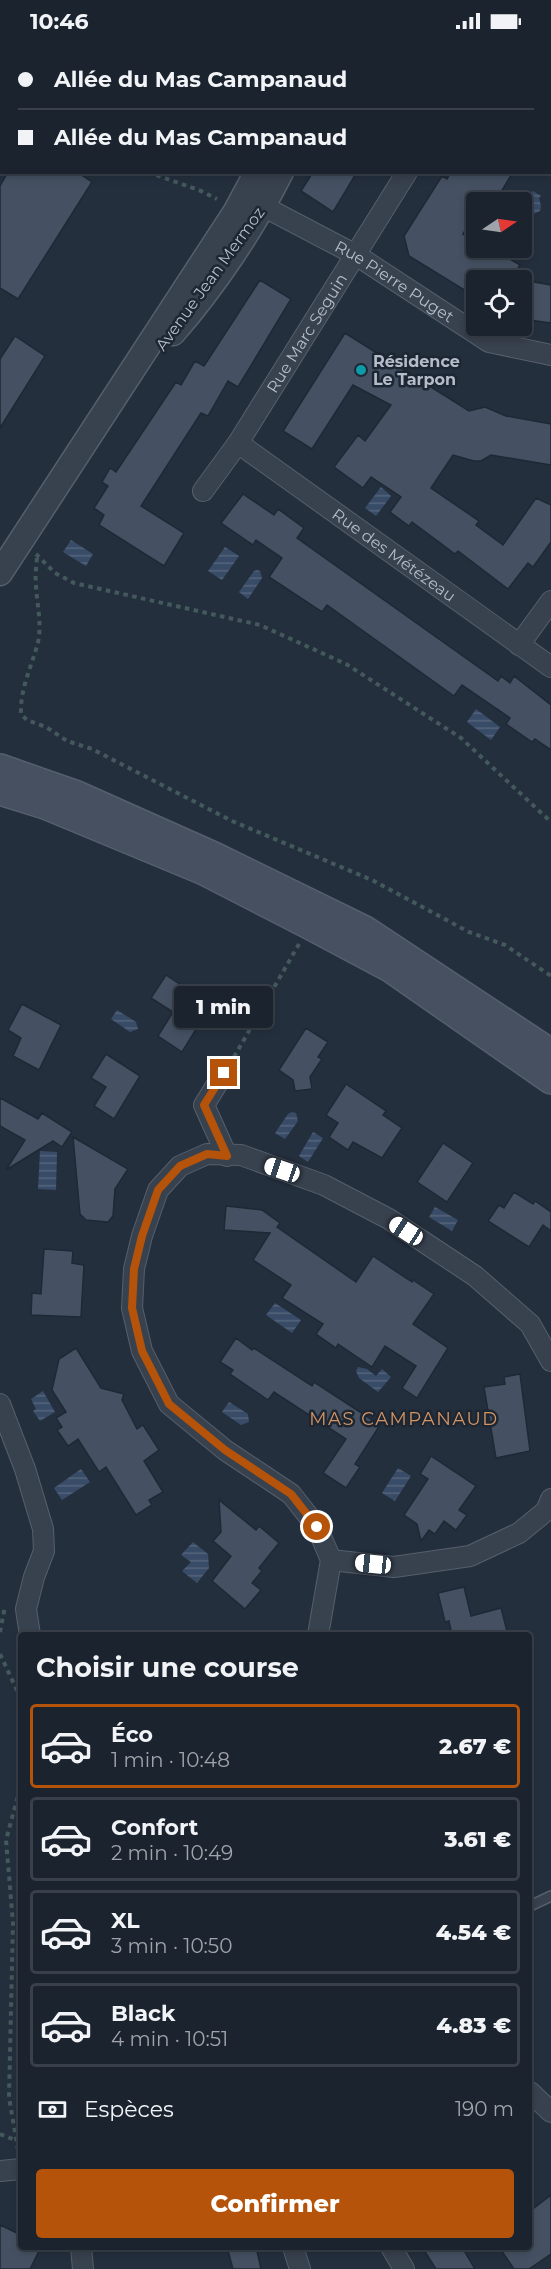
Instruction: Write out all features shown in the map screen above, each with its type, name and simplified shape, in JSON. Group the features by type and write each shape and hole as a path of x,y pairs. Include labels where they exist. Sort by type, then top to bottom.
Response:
{"main road":[{"path":"0,768 77,795 216,856 365,930 519,1029 551,1053"},
{"path":"0,791 45,805 204,871 309,925 390,968 551,1080"}],"street":[{"name":"Avenue Jean Mermoz","path":"251,206 257,174"},
{"path":"251,206 268,174"},
{"name":"Avenue Jean Mermoz","path":"0,573 108,408 251,206 279,174"},
{"name":"Rue Marc Seguin","path":"203,491 238,442 406,174"},
{"name":"Rue Pierre Puget","path":"251,206 356,255 489,342 551,355"},
{"name":"Rue des Métézeau","path":"238,442 551,668"},
{"path":"519,645 551,601"},
{"path":"224,1073 204,1105 227,1156"},
{"path":"319,1632 331,1560 317,1527 291,1494 225,1450 169,1404 142,1351 132,1308 134,1269 142,1236 158,1190 180,1166 207,1154 241,1155 324,1185 389,1219 475,1276 530,1324 551,1361"},
{"path":"0,1404 25,1469 43,1529 44,1551 34,1577 26,1609 30,1632"},
{"path":"331,1560 394,1566 470,1556 519,1533 546,1511 551,1498"},
{"path":"532,2094 551,2112"},
{"path":"0,2171 18,2169"},
{"path":"81,2250 83,2269"},
{"path":"294,2250 300,2269"},
{"path":"393,2250 404,2269"}],"lane":[{"path":"532,1905 551,1896"}],"path":[{"path":"154,174 251,206"},
{"path":"28,527 37,555 36,586 40,614 38,642 26,676 20,706 21,714 27,720 46,727 67,741 92,748 232,821 372,880 469,932 505,945 551,975"},
{"path":"37,555 55,573 74,583 260,625 346,664 461,738 551,822"},
{"path":"224,1073 309,925"},
{"path":"0,1654 18,1693"},
{"path":"18,1796 6,1840 13,1923 9,2097 18,2148"},
{"path":"0,2134 16,2140"}],"water":[{"path":"531,192 541,196 539,198 540,211 533,214 532,214"},
{"path":"381,487 391,496 376,516 365,508"},
{"path":"71,540 93,554 86,566 63,552"},
{"path":"225,547 239,556 222,580 208,571"},
{"path":"257,570 260,571 262,578 248,599 239,592"},
{"path":"476,709 500,727 491,740 467,722"},
{"path":"117,1010 136,1022 138,1029 130,1032 111,1019"},
{"path":"296,1113 298,1121 285,1139 275,1133 288,1114"},
{"path":"313,1132 323,1138 308,1162 299,1156"},
{"path":"40,1151 57,1152 56,1190 38,1189"},
{"path":"435,1207 458,1220 452,1231 429,1217"},
{"path":"275,1303 301,1320 292,1333 266,1315"},
{"path":"358,1367 367,1369 376,1376 382,1369 391,1377 378,1392 359,1378 356,1371"},
{"path":"43,1391 55,1412 40,1421 33,1411 36,1409 31,1399"},
{"path":"229,1402 248,1414 249,1422 241,1425 222,1412"},
{"path":"398,1468 411,1476 395,1501 382,1493"},
{"path":"81,1469 90,1482 62,1500 54,1488"},
{"path":"193,1542 208,1554 209,1568 197,1583 182,1571 191,1562 181,1555"}],"building":[{"path":"7,174 80,174 92,182 18,299 0,288 0,186"},
{"path":"312,174 356,174 333,212 301,191"},
{"path":"450,174 512,174 501,192 466,192 466,229 463,234 466,236 466,258 508,258 520,265 517,270 466,270 466,291 409,256 404,236 442,176 447,179"},
{"path":"260,280 291,299 238,387 228,381 208,416 201,413 141,506 184,533 164,566 99,525 104,515 94,508 108,486 102,482 110,468 116,472 176,382 181,385 195,361 204,366"},
{"path":"532,281 551,285 551,323 532,320"},
{"path":"345,333 469,411 485,407 506,416 551,424 551,465 491,455 481,461 474,461 453,455 431,488 479,521 476,525 503,545 536,498 551,505 551,542 533,567 528,563 508,589 458,551 455,554 412,522 409,526 390,512 401,497 371,477 363,488 334,467 358,435 365,441 391,405 353,385 312,449 283,431"},
{"path":"15,336 45,356 0,428 0,359"},
{"path":"243,494 274,515 278,509 304,528 297,538 498,681 501,676 510,683 514,676 551,705 551,750 535,739 532,742 506,724 510,718 462,685 454,696 327,605 322,612 269,577 282,558 256,540 253,545 221,523"},
{"path":"166,975 211,1005 182,1052 158,1036 173,1012 151,998"},
{"path":"22,1004 61,1025 39,1070 13,1056 21,1038 8,1030"},
{"path":"306,1028 328,1042 318,1057 322,1059 310,1077 312,1089 295,1091 293,1080 279,1070"},
{"path":"106,1054 140,1076 114,1119 94,1106 106,1087 91,1078"},
{"path":"346,1084 386,1111 383,1115 402,1128 382,1158 353,1142 348,1150 329,1137 338,1123 326,1115"},
{"path":"0,1098 38,1119 42,1113 72,1132 62,1147 53,1141 6,1170 25,1140 0,1126"},
{"path":"73,1137 128,1169 115,1189 113,1216 108,1222 86,1220 80,1214"},
{"path":"443,1143 473,1163 447,1202 417,1182"},
{"path":"514,1192 533,1204 535,1201 551,1212 551,1231 543,1225 529,1247 488,1221 499,1205 504,1208"},
{"path":"226,1206 262,1210 280,1223 277,1227 356,1282 373,1256 434,1294 413,1324 448,1348 417,1398 402,1388 416,1366 385,1346 372,1367 338,1344 336,1348 316,1334 323,1324 282,1298 291,1285 253,1260 270,1233 224,1230"},
{"path":"44,1249 73,1251 72,1263 84,1265 81,1317 31,1315 32,1293 41,1294"},
{"path":"236,1338 312,1386 314,1382 380,1425 355,1464 360,1467 346,1488 323,1473 346,1439 274,1392 268,1400 230,1374 233,1370 220,1362"},
{"path":"76,1348 101,1388 124,1394 122,1400 137,1429 143,1425 159,1450 144,1461 163,1492 149,1500 152,1505 136,1515 106,1467 99,1472 78,1439 68,1446 57,1430 62,1427 56,1418 66,1412 52,1390 59,1359"},
{"path":"520,1374 530,1451 496,1458 484,1387 505,1384 504,1377"},
{"path":"431,1456 476,1486 459,1510 467,1515 456,1530 444,1521 435,1534 429,1530 421,1541 417,1524 404,1515 428,1479 420,1474"},
{"path":"219,1500 256,1530 259,1526 279,1543 259,1568 262,1571 252,1583 261,1590 245,1609 212,1581 231,1556 213,1541 221,1532"},
{"path":"464,1587 471,1616 501,1608 507,1631 451,1632 449,1621 445,1622 438,1593"},
{"path":"551,2195 551,2254 529,2269 514,2269 501,2250 532,2250 532,2209"},
{"path":"0,2225 18,2234 18,2250 40,2250 30,2269 0,2269"},
{"path":"228,2250 257,2250 261,2269 233,2269"},
{"path":"424,2250 464,2250 475,2269 436,2269"}],"place":[{"name":"Résidence Le Tarpon","path":"361,370"}],"district":[{"name":"MAS CAMPANAUD","path":"404,1419"}],"route":[{"path":"224,1073 204,1105 227,1156 207,1154 180,1166 158,1190 142,1236 134,1269 132,1308 142,1351 169,1404 225,1450 291,1494 317,1527"}]}
